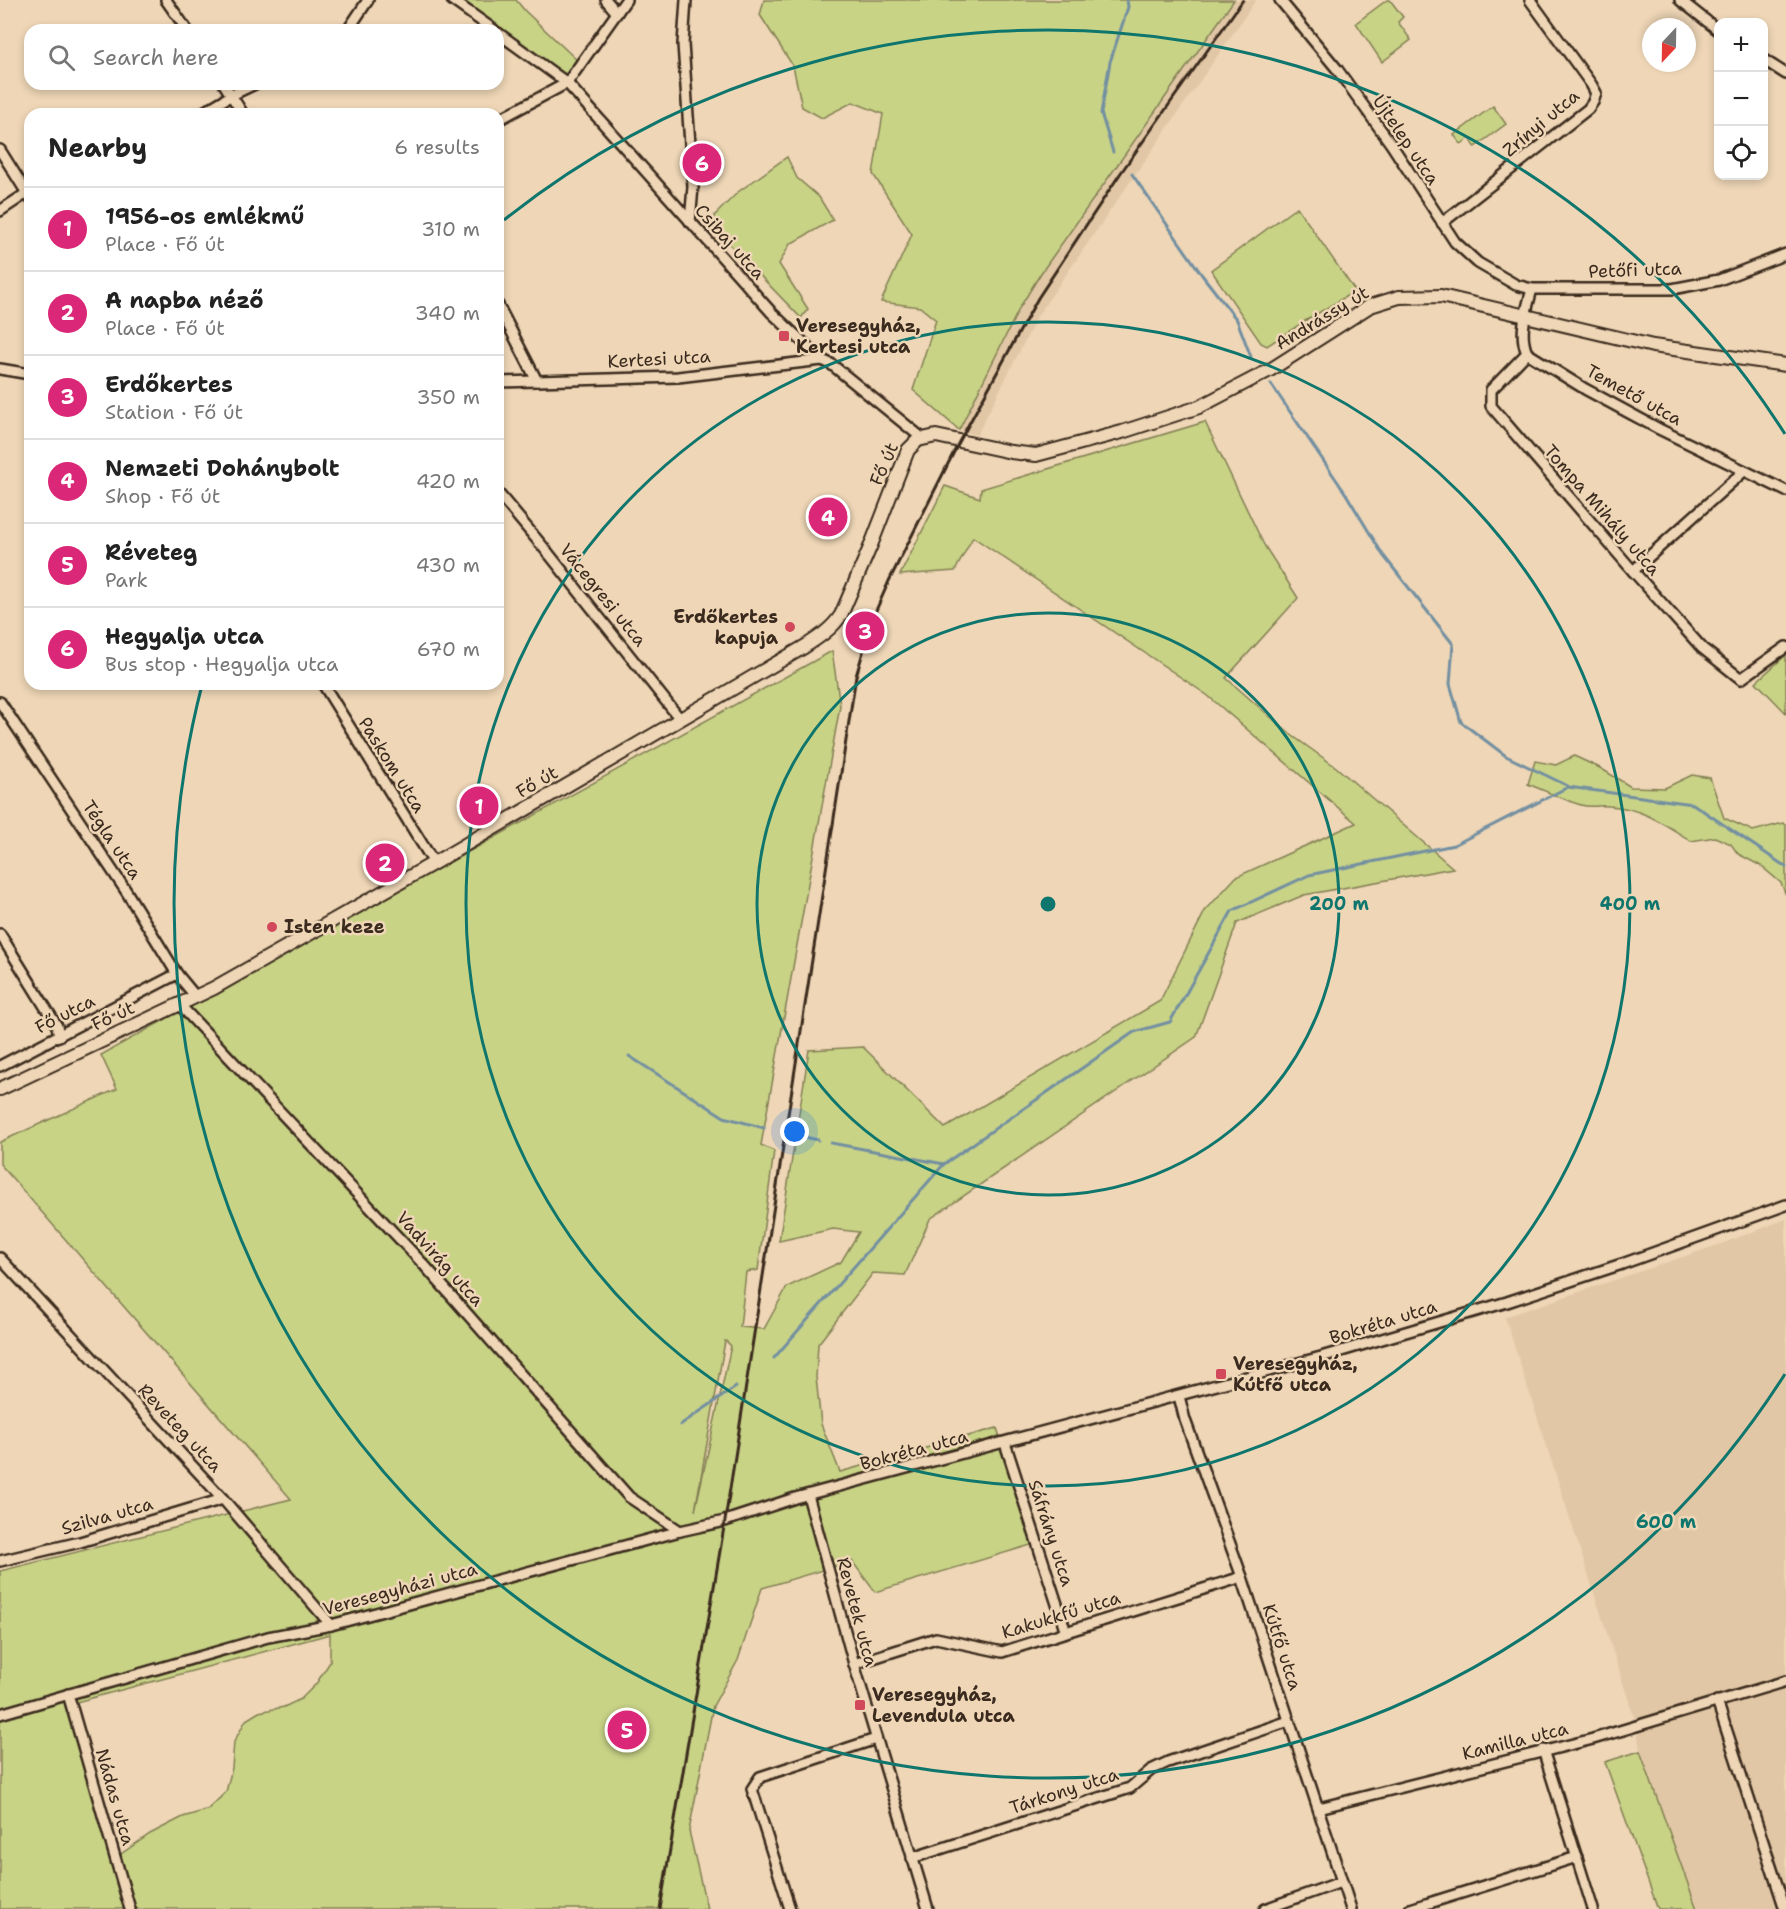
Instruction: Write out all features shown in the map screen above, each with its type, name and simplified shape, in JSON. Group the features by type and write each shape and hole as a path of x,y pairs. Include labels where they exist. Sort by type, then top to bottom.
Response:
{"main road":[{"name":"Andrássy út","path":"959,442 1036,455 1133,429 1199,407 1270,370 1370,306 1399,297 1441,296 1653,346 1786,365"},
{"name":"Fő út","path":"0,1089 196,997 434,863 786,659 837,622 865,559 908,450 913,443 922,438 944,436 959,442"}],"street":[{"path":"166,0 183,24"},
{"path":"352,24 368,0"},
{"path":"452,0 486,24"},
{"path":"606,0 617,13"},
{"path":"504,117 567,83 626,0"},
{"path":"687,0 683,44 693,187 690,222"},
{"name":"Újtelep utca","path":"1280,0 1336,69 1384,135 1455,242 1478,263 1516,285"},
{"name":"Zrínyi utca","path":"1442,223 1588,109 1593,102 1596,93 1591,84 1530,0"},
{"path":"1680,0 1714,26"},
{"name":"Csibaj utca","path":"504,37 567,83 772,313 822,360 831,364 922,438"},
{"path":"1768,63 1786,74"},
{"path":"228,90 240,108"},
{"path":"210,108 242,90"},
{"path":"0,150 24,189"},
{"path":"0,211 24,197"},
{"name":"Petőfi utca","path":"1516,285 1532,289 1672,289 1719,279 1786,254"},
{"path":"1527,353 1522,343 1532,289"},
{"path":"504,317 537,381"},
{"name":"Temető utca","path":"1527,353 1585,389 1786,491"},
{"name":"Tompa Mihály utca","path":"1527,353 1491,390 1491,406 1633,571 1702,648 1741,679 1786,647"},
{"name":"Kertesi utca","path":"504,382 678,377 822,360"},
{"path":"0,369 24,373"},
{"path":"1633,571 1744,471"},
{"name":"Vácegresi utca","path":"504,500 680,719"},
{"name":"Paskom utca","path":"327,690 434,863"},
{"name":"Tégla utca","path":"0,702 4,717 126,891 177,974 196,997"},
{"path":"0,934 57,1026 59,1036"},
{"name":"Fő utca","path":"0,1066 177,974"},
{"name":"Vadvirág utca","path":"179,1004 425,1266 629,1497 680,1531"},
{"name":"Bokréta utca","path":"808,1495 1321,1357 1507,1302 1632,1261 1786,1205"},
{"name":"Reveteg utca","path":"0,1258 223,1499 331,1625"},
{"name":"Kútfő utca","path":"1179,1396 1185,1420 1242,1577 1351,1909"},
{"name":"Sáfrány utca","path":"1005,1443 1066,1632"},
{"name":"Veresegyházi utca","path":"0,1714 268,1637 331,1625 680,1531 725,1521 808,1495"},
{"name":"Revetek utca","path":"808,1495 854,1664 928,1909"},
{"name":"Szilva utca","path":"0,1561 80,1542 223,1499"},
{"name":"Kakukkfű utca","path":"854,1664 936,1638 1002,1652 1242,1577"},
{"name":"Kamilla utca","path":"1319,1808 1637,1726 1786,1681"},
{"name":"Nádas utca","path":"68,1694 130,1909"},
{"path":"1717,1701 1785,1909"},
{"name":"Tárkony utca","path":"912,1858 1130,1788 1151,1770 1168,1762 1288,1721"},
{"path":"790,1909 752,1789 760,1777 876,1739"},
{"path":"1544,1750 1593,1909"},
{"path":"1410,1909 1577,1857"},
{"path":"1264,1909 1341,1882"}],"shaded area":[{"path":"1234,0 1256,0 1038,315 977,435 959,430 1020,307 1041,273"},
{"path":"1786,1219 1786,1909 1697,1909 1640,1751 1637,1726 1505,1317 1721,1244"}],"green space":[{"path":"461,0 516,0 579,62 573,71 566,75 504,31 504,24 495,24"},
{"path":"764,0 1234,0 1041,273 1020,307 959,430 913,390 936,320 920,307 881,302 912,234 873,174 883,114 853,102 822,118 802,107 793,66 760,15"},
{"path":"1390,0 1403,17 1398,22 1411,40 1382,62 1356,23"},
{"path":"1493,106 1506,124 1475,147 1470,138 1461,144 1454,135"},
{"path":"787,157 797,178 819,197 833,220 790,244 779,264 808,309 801,318 715,229 715,215 738,192"},
{"path":"1297,207 1355,291 1267,346 1261,343 1211,270"},
{"path":"1205,422 1264,545 1298,598 1226,678 1290,734 1336,767 1453,868 1304,895 1237,923 1196,1037 930,1219 905,1275 873,1273 818,1344 816,1377 821,1424 840,1472 997,1428 1034,1544 875,1592 852,1561 762,1588 738,1660 713,1706 689,1831 707,1909 0,1909 0,1571 291,1499 0,1164 0,1142 117,1089 101,1055 832,651 840,706 761,1145 774,1151 758,1270 746,1272 740,1327 764,1329 787,1287 841,1262 859,1232 833,1229 779,1241 809,1050 863,1047 945,1128 1160,1001 1205,911 1236,877 1356,823 1207,695 973,537 955,571 900,575 945,486 980,498 981,489","holes":["725,1341 731,1346 695,1511","330,1634 330,1662 316,1684 301,1699 284,1707 259,1712 246,1720 234,1742 232,1768 226,1792 207,1810 183,1817 150,1834 112,1860 65,1705"]},
{"path":"1786,655 1786,713 1756,682"},
{"path":"1574,756 1600,768 1631,787 1665,788 1692,775 1710,778 1724,818 1753,831 1783,823 1786,825 1786,895 1781,883 1761,866 1738,854 1731,844 1715,837 1691,841 1642,813 1620,807 1581,805 1528,784 1535,761 1556,765"},
{"path":"1640,1751 1697,1909 1658,1909 1605,1762"}],"waterway":[{"path":"1113,152 1101,113 1110,62 1128,7 1127,0"},
{"path":"1132,174 1202,275 1237,320 1251,357"},
{"path":"1271,384 1346,494 1383,555 1453,644 1450,684 1461,722 1506,756 1568,786"},
{"path":"831,1143 944,1164 1134,1032 1170,1022 1232,911 1309,875 1454,845 1568,787 1693,804 1786,867"},
{"path":"629,1056 724,1117 764,1128"},
{"path":"795,1135 818,1140"},
{"path":"774,1358 944,1164"},
{"path":"680,1425 736,1387"}],"railway":[{"path":"660,1909 725,1521 856,676 874,615 959,442 1038,298 1120,174 1243,0"}],"place":[{"name":"Hegyalja utca","path":"702,163"},
{"name":"Veresegyház, Kertesi utca","path":"784,336"},
{"name":"Nemzeti Dohánybolt","path":"828,517"},
{"name":"Erdőkertes kapuja","path":"790,627"},
{"name":"Erdőkertes","path":"865,631"},
{"name":"1956-os emlékmű","path":"479,806"},
{"name":"A napba néző","path":"385,863"},
{"name":"Isten keze","path":"272,927"},
{"name":"Veresegyház, Kútfő utca","path":"1221,1374"},
{"name":"Veresegyház, Levendula utca","path":"860,1705"},
{"name":"Réveteg","path":"627,1730"}]}
